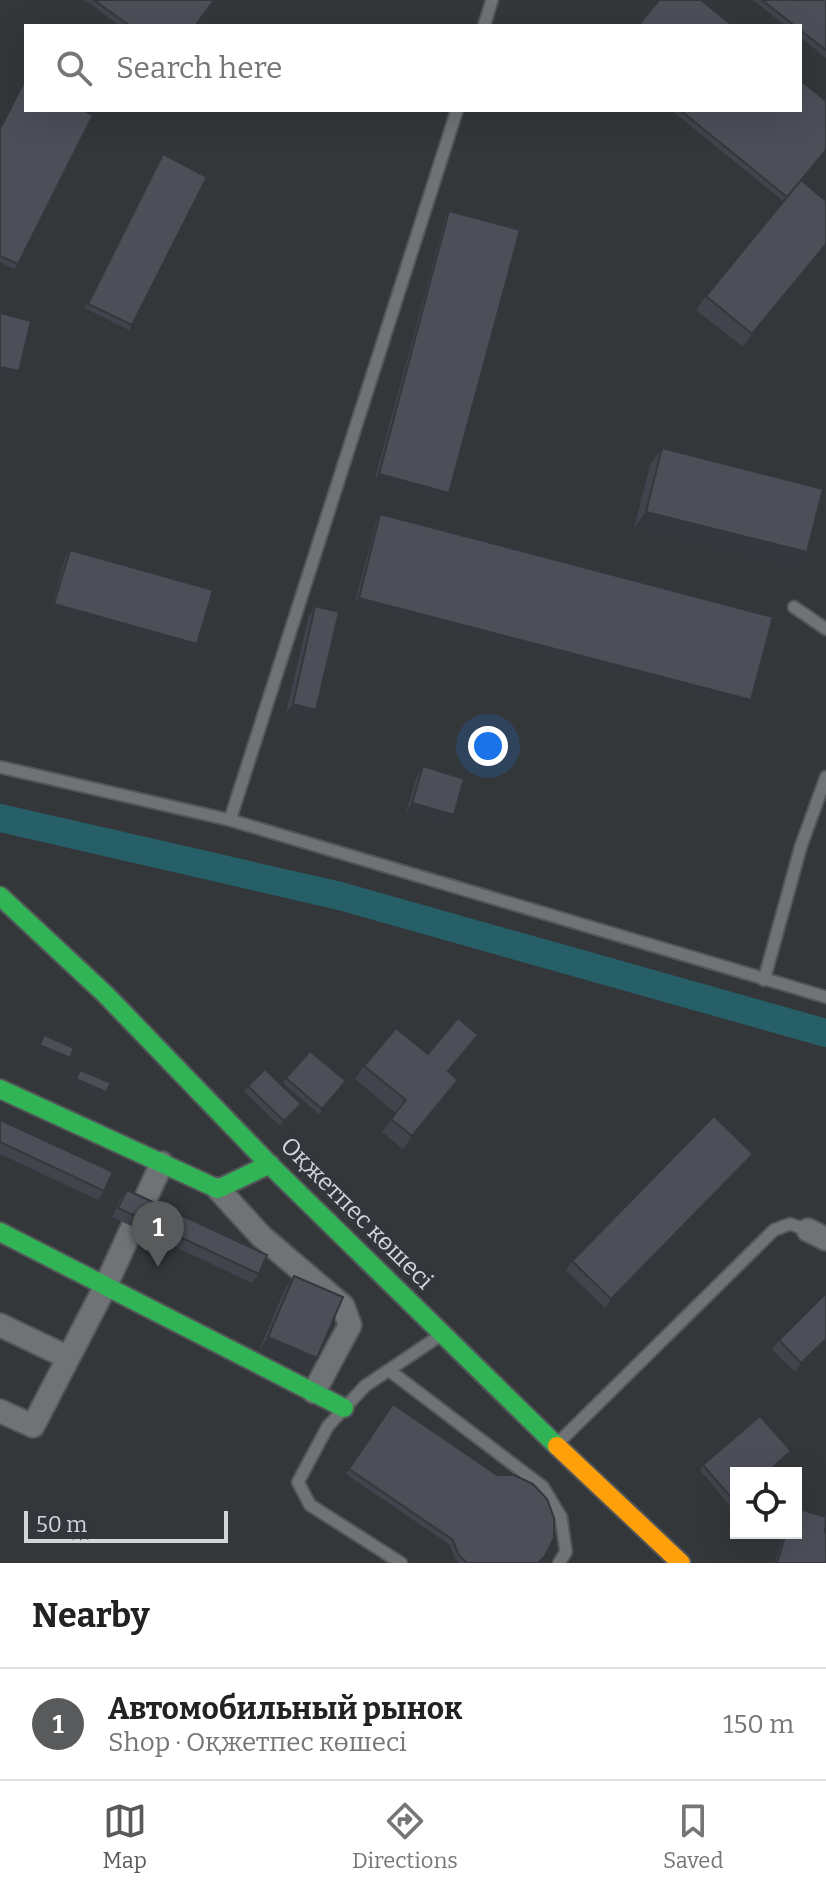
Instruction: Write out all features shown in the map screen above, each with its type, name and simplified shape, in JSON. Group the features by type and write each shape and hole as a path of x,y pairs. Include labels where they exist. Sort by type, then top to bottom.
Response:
{"street":[{"name":"Оқжетпес көшесі","path":"0,896 60,947 270,1164 442,1335 681,1563"},
{"path":"0,1089 218,1189 261,1236 343,1306 350,1325 314,1392"},
{"path":"0,1411 33,1426 105,1287 162,1163"},
{"path":"218,1189 270,1164"},
{"path":"0,1232 344,1408"},
{"path":"0,1325 67,1357"}],"lane":[{"path":"485,24 492,0"},
{"path":"230,820 456,112"},
{"path":"794,607 826,629"},
{"path":"0,767 230,820 826,997"},
{"path":"764,980 801,846 826,777"},
{"path":"555,1446 774,1230 790,1224 817,1234"},
{"path":"401,1563 310,1505 298,1482 328,1426 365,1386 442,1335"},
{"path":"390,1371 543,1487 561,1517 566,1552 559,1563"}],"building":[{"path":"94,0 214,0 196,24 127,24"},
{"path":"659,0 701,0 731,24 640,24"},
{"path":"762,0 826,0 826,50 802,32 802,24 792,24"},
{"path":"24,82 24,112 87,112 93,115 18,264 0,256 0,129"},
{"path":"802,82 826,101 826,150 787,197 682,112 802,112"},
{"path":"163,154 207,177 132,325 88,304"},
{"path":"801,180 826,201 826,244 752,334 706,296"},
{"path":"449,211 520,230 449,493 379,474"},
{"path":"0,313 31,321 19,371 0,367"},
{"path":"662,448 823,489 807,552 646,512"},
{"path":"380,514 773,617 751,700 359,598"},
{"path":"70,550 213,590 197,644 54,604"},
{"path":"315,606 339,612 316,710 293,704"},
{"path":"423,766 464,779 454,815 412,803"},
{"path":"458,1018 478,1035 448,1071 458,1080 412,1136 391,1119 406,1100 364,1066 396,1028 428,1054"},
{"path":"44,1035 74,1048 70,1058 40,1045"},
{"path":"310,1051 346,1081 322,1109 286,1078"},
{"path":"265,1069 301,1104 284,1121 248,1086"},
{"path":"80,1070 111,1083 106,1092 76,1079"},
{"path":"714,1116 753,1154 611,1299 572,1261"},
{"path":"0,1120 113,1172 104,1191 0,1142"},
{"path":"127,1190 267,1255 259,1274 118,1208"},
{"path":"294,1276 343,1297 317,1358 268,1337"},
{"path":"826,1293 826,1339 801,1363 779,1340"},
{"path":"393,1404 497,1475 514,1475 533,1484 547,1499 554,1518 554,1538 538,1563 467,1563 458,1554 453,1540 349,1469"},
{"path":"760,1416 791,1451 773,1467 730,1467 730,1496 703,1465"},
{"path":"802,1510 826,1517 826,1563 777,1563 784,1539 802,1539"}],"waterway":[{"path":"0,818 340,896 826,1033"}],"traffic: fast":[{"path":"0,896 105,994 271,1166 557,1446"},
{"path":"0,1089 218,1189 270,1164"},
{"path":"0,1232 344,1408"}],"traffic: slow":[{"path":"557,1446 681,1563"}],"place":[{"name":"Автомобильный рынок","path":"158,1267"}]}
